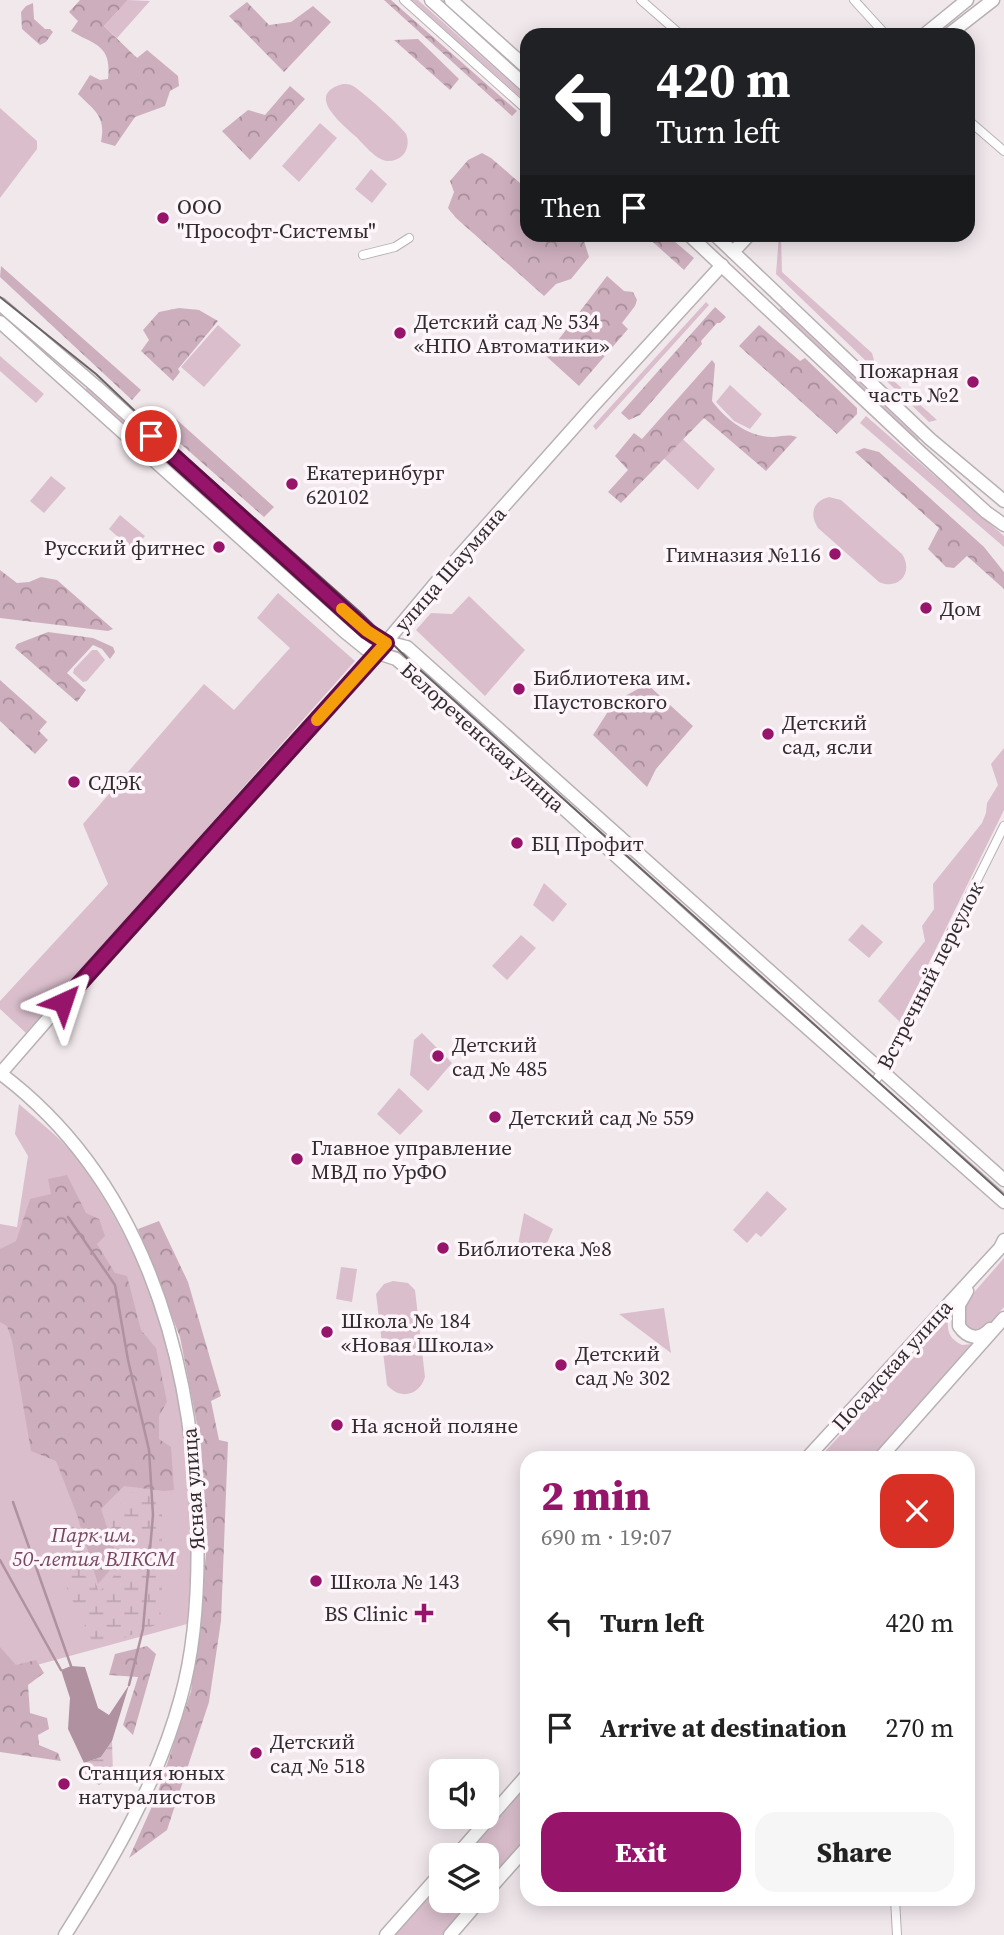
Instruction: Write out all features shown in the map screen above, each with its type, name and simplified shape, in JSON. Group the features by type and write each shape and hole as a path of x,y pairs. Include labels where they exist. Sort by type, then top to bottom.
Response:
{"street":[{"path":"404,0 520,104"},
{"path":"431,0 520,81"},
{"path":"451,0 520,62"},
{"path":"641,0 673,28"},
{"path":"854,0 880,28"},
{"path":"957,28 993,0"},
{"path":"933,28 963,1"},
{"path":"975,126 1004,151"},
{"path":"363,255 395,247 409,238"},
{"path":"697,242 919,452 986,512 1004,524"},
{"path":"722,242 930,439 1004,500"},
{"name":"улица Шаумяна","path":"0,1074 742,242"},
{"path":"0,304 98,388 367,631 381,648"},
{"name":"Белореченская улица","path":"0,322 366,649 408,647 1004,1180"},
{"name":"Белореченская улица","path":"381,648 430,688 1004,1202"},
{"name":"Встречный переулок","path":"872,1085 883,1072 906,1031 1004,826"},
{"name":"Ясная улица","path":"0,1074 56,1122 80,1151 131,1230 172,1339 184,1389 196,1486 198,1552 195,1597 191,1645 181,1697 136,1814 65,1935"},
{"name":"Посадская улица","path":"813,1451 1003,1245"},
{"name":"Посадская улица","path":"977,1272 959,1305 959,1326 971,1336 981,1337 1004,1316"},
{"name":"Посадская улица","path":"886,1451 1004,1316"},
{"path":"468,1843 520,1783"},
{"path":"499,1878 520,1855"},
{"path":"386,1935 429,1887"},
{"path":"895,1906 897,1935"},
{"path":"450,1935 469,1913"}],"green space":[{"path":"80,0 128,0 104,26 137,58 147,50 178,76 179,86 170,91 165,106 135,117 115,146 101,142 102,126 98,115 78,94 90,75 100,80 108,79 109,68 100,48 71,31 78,21 69,12"},
{"path":"128,0 150,1 117,38 104,26"},
{"path":"384,0 391,0 517,111 512,116"},
{"path":"411,0 418,0 520,91 520,97"},
{"path":"247,2 269,25 291,22 313,6 331,22 284,72 229,16"},
{"path":"33,3 34,19 53,32 46,42 40,45 22,29 21,12"},
{"path":"418,39 459,79 450,90 394,40"},
{"path":"343,84 358,89 406,134 406,150 396,160 378,158 334,116 326,101 327,94"},
{"path":"290,86 305,99 250,160 222,131 248,110 265,115"},
{"path":"0,108 37,141 37,149 0,198"},
{"path":"320,123 337,138 299,182 282,166"},
{"path":"482,153 520,183 520,242 584,242 589,257 571,279 556,284 544,296 456,218 448,208 454,192 450,181 468,160"},
{"path":"371,169 387,184 372,203 355,189"},
{"path":"653,242 675,242 694,258 684,270"},
{"path":"778,242 781,242 782,272 872,353 875,364 937,420 929,422 776,274"},
{"path":"1,266 141,390 132,400 0,277"},
{"path":"607,276 624,291 633,292 637,300 622,323 628,329 579,386 546,356"},
{"path":"706,302 709,305 596,430 593,426"},
{"path":"715,307 726,317 701,341 702,344 640,415 629,420 621,413"},
{"path":"179,308 199,310 218,321 178,369 180,372 173,381 141,351 149,340 143,330 159,312"},
{"path":"781,308 919,439 917,442 778,312"},
{"path":"218,325 241,345 204,387 181,367"},
{"path":"759,325 800,361 805,358 857,408 857,414 837,434 739,346"},
{"path":"0,356 44,394 36,403 0,371"},
{"path":"712,360 715,364 712,401 724,415 748,431 765,437 797,437 766,471 704,418 621,503 608,492 628,470 615,456 634,433 642,439"},
{"path":"730,385 762,414 750,429 734,421 716,402"},
{"path":"89,386 351,621 346,626 84,391"},
{"path":"866,416 1004,536 1004,547 860,423"},
{"path":"176,419 274,507 264,517 166,431"},
{"path":"673,430 715,469 698,490 655,450"},
{"path":"864,448 879,452 984,547 1004,572 1004,589 967,556 954,568 946,567 928,549 939,528 855,452"},
{"path":"51,476 66,488 44,513 30,501"},
{"path":"829,497 841,500 902,554 906,567 903,578 893,584 879,582 818,528 814,509 819,502"},
{"path":"120,515 145,536 133,550 109,529"},
{"path":"0,570 17,583 41,577 57,580 113,629 108,631 0,618"},
{"path":"278,593 355,661 26,1033 0,1009 0,1001 108,884 83,824 204,684 234,710 290,648 257,618"},
{"path":"469,596 525,650 485,696 416,630 431,613 452,614"},
{"path":"48,632 93,638 113,647 115,652 110,659 102,649 93,645 67,673 86,690 77,702 15,648 17,644"},
{"path":"92,650 97,650 105,660 87,681 83,682 73,673 74,669"},
{"path":"0,680 47,722 39,731 48,740 35,754 0,721"},
{"path":"647,684 693,726 656,769 647,787 593,735 614,702"},
{"path":"1004,748 1004,810 900,1022 878,1001 925,941 922,926 934,909 933,884 982,823 987,803 998,785 991,764"},
{"path":"544,883 567,904 553,922 533,905"},
{"path":"862,924 883,942 869,958 848,940"},
{"path":"521,935 536,948 507,980 492,966"},
{"path":"422,1033 452,1063 428,1091 410,1075 414,1040"},
{"path":"399,1088 423,1111 400,1135 377,1114"},
{"name":"Парк им. 50-летия ВЛКСМ","path":"19,1104 74,1155 94,1183 113,1214 146,1282 170,1353 185,1422 190,1472 191,1548 187,1624 0,1675 0,1224 17,1227 28,1156 15,1134"},
{"path":"67,1175 86,1213 99,1219 105,1236 97,1244 115,1273 127,1276 141,1330 156,1348 167,1402 159,1416 159,1439 171,1447 174,1490 124,1486 101,1509 118,1561 98,1584 77,1515 56,1461 31,1451 12,1341 7,1326 0,1322 0,1249 16,1241 30,1199 51,1194 48,1179"},
{"path":"767,1191 787,1209 761,1237 756,1233 747,1243 733,1230"},
{"path":"524,1213 553,1229 542,1255 517,1250"},
{"path":"159,1221 188,1282 221,1396 211,1401 219,1440 228,1442 221,1621 209,1702 167,1830 129,1858 157,1795 191,1691 207,1545 199,1435 180,1337 138,1229"},
{"path":"1004,1258 1004,1307 980,1330 968,1328 961,1322 963,1305"},
{"path":"341,1267 357,1269 352,1302 336,1299"},
{"path":"393,1281 408,1283 415,1290 425,1377 418,1388 409,1394 398,1393 387,1385 376,1294 384,1284"},
{"path":"664,1308 671,1353 619,1314"},
{"path":"948,1319 952,1338 962,1345 972,1344 878,1451 825,1451"},
{"path":"130,1492 162,1498 160,1623 124,1638 93,1643 59,1572 71,1521 99,1592 122,1567 109,1518"},
{"path":"147,1646 156,1654 133,1735 123,1725 138,1677 109,1675 115,1654"},
{"path":"0,1647 16,1665 36,1660 44,1673 28,1685 30,1713 47,1718 49,1729 38,1735 39,1745 58,1753 61,1761 0,1752"},
{"path":"112,1741 113,1774 99,1785 86,1776 84,1763 101,1757"},
{"path":"520,1793 520,1850 499,1874 499,1843 475,1843 487,1829 499,1829 499,1816"},
{"path":"429,1893 429,1913 463,1913 443,1935 392,1935"}],"shaded area":[{"path":"71,1666 85,1667 98,1708 109,1715 129,1685 112,1741 101,1757 84,1763 68,1729 70,1698 61,1670"}],"waterway":[{"path":"68,1217 115,1285 128,1360 149,1450 153,1515 143,1629 129,1685"},
{"path":"13,1502 71,1666"},
{"path":"0,1560 61,1670"}],"tram line":[{"path":"0,297 96,374 156,431 360,612 409,660 1004,1195"}],"slow traffic":[{"path":"317,720 386,643 377,639 342,609"}],"place":[{"name":"ООО \"Прософт-Системы\"","path":"163,218"},
{"name":"Детский сад № 534 «НПО Автоматики»","path":"400,333"},
{"name":"Пожарная часть №2","path":"973,382"},
{"name":"Екатеринбург 620102","path":"292,484"},
{"name":"Русский фитнес","path":"219,547"},
{"name":"Гимназия №116","path":"835,554"},
{"name":"Дом","path":"926,608"},
{"name":"Библиотека им. Паустовского","path":"519,689"},
{"name":"Детский сад, ясли","path":"768,734"},
{"name":"СДЭК","path":"74,782"},
{"name":"БЦ Профит","path":"517,843"},
{"name":"Детский сад № 485","path":"438,1056"},
{"name":"Детский сад № 559","path":"495,1117"},
{"name":"Главное управление МВД по УрФО","path":"297,1159"},
{"name":"Библиотека №8","path":"443,1248"},
{"name":"Школа № 184 «Новая Школа»","path":"327,1332"},
{"name":"Детский сад № 302","path":"561,1365"},
{"name":"На ясной поляне","path":"337,1425"},
{"name":"Школа № 143","path":"316,1581"},
{"name":"BS Clinic","path":"424,1613"},
{"name":"Детский сад № 518","path":"256,1753"},
{"name":"Станция юных натуралистов","path":"64,1784"}],"route":[{"path":"63,1002 386,643 367,631 151,436"}]}
